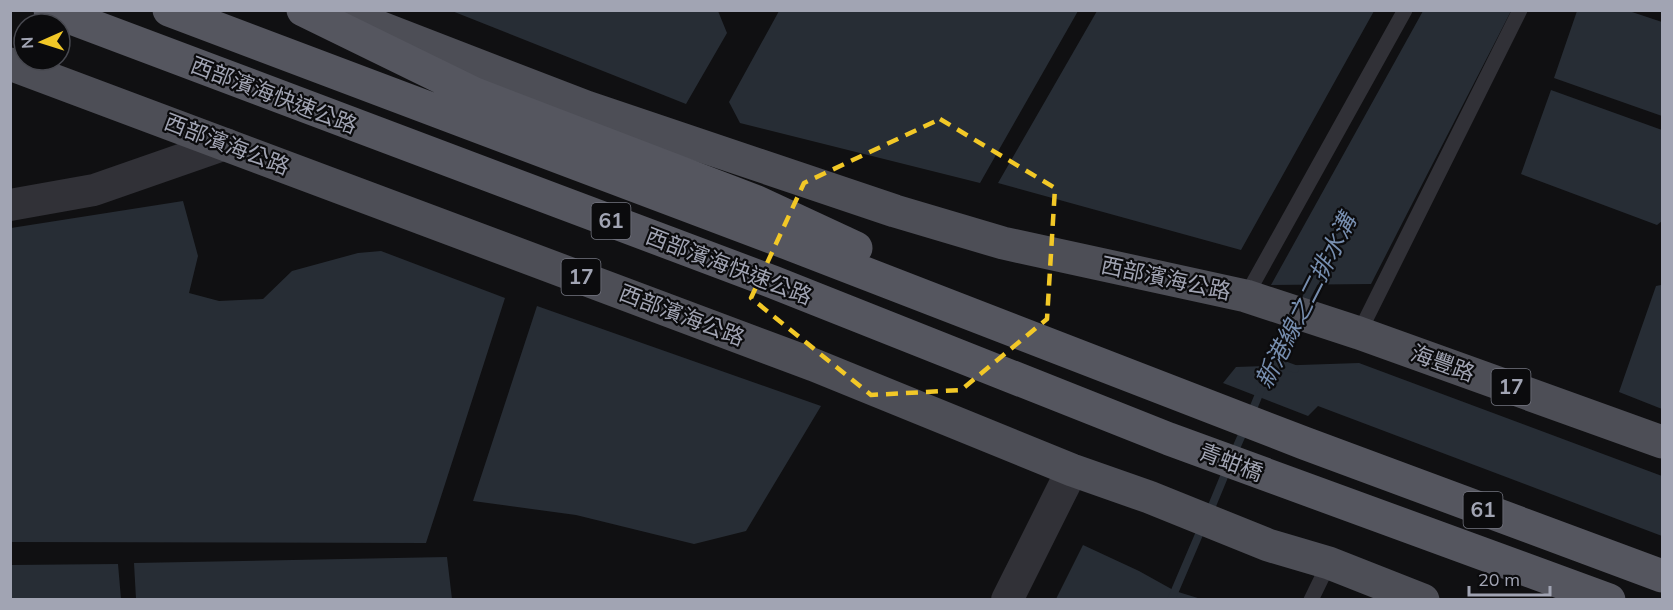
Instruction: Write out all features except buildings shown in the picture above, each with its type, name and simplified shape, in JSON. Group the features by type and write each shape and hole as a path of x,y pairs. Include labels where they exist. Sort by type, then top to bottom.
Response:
{"highway":[{"name":"西部濱海快速公路","path":"50,10 773,282 1169,439"},
{"name":"西部濱海快速公路","path":"169,10 787,243 1182,397"},
{"path":"303,10 474,94 757,202 1182,397"},
{"name":"青蚶橋","path":"1182,397 1662,576"},
{"name":"青蚶橋","path":"1169,439 1608,600"}],"main road":[{"name":"西部濱海公路","path":"335,10 586,107 895,211 1003,243 1246,296"},
{"name":"西部濱海公路","path":"10,64 814,365 1072,470 1149,497 1268,545 1329,563"},
{"name":"17","path":"1246,296 1359,333"},
{"name":"海豐路","path":"1359,333 1662,442"},
{"name":"17","path":"1329,563 1423,600"}],"street":[{"path":"10,205 94,190 226,144"},
{"path":"1007,600 1072,470"}],"lane":[{"path":"1246,296 1405,10"},
{"path":"1359,333 1520,10"},
{"path":"1311,600 1329,563"}],"highlighted area":[{"path":"940,119 1055,188 1047,319 961,390 871,395 751,298 804,183"}],"shaded area":[{"path":"452,11 718,11 727,33 686,104"},
{"path":"779,11 1078,11 980,183 740,123 729,102"},
{"path":"1097,11 1374,11 1241,250 998,183"},
{"path":"1423,11 1511,11 1371,284 1271,285"},
{"path":"1577,11 1629,11 1662,22 1662,116 1554,78"},
{"path":"1551,90 1662,130 1662,221 1657,225 1521,174"},
{"path":"183,201 198,256 189,293 219,301 263,299 292,271 358,253 381,251 505,298 426,543 11,542 11,228"},
{"path":"1662,280 1662,409 1619,392 1656,286 1661,285"},
{"path":"537,306 821,406 746,531 694,544 576,515 473,501"},
{"path":"1359,363 1662,476 1662,536 1318,406 1308,416 1223,383 1236,367"},
{"path":"1083,545 1175,591 1201,599 1056,599"},
{"path":"447,557 452,599 136,599 134,563"},
{"path":"118,564 121,599 11,599 11,565"}],"waterway":[{"name":"新港線之二排水溝","path":"1301,308 1317,277"},
{"name":"新港線之二排水溝","path":"1267,375 1295,319"},
{"path":"1273,361 1295,369"},
{"name":"新港線之二排水溝","path":"1250,416 1262,387"},
{"name":"新港線之二排水溝","path":"1233,455 1245,428"},
{"name":"新港線之二排水溝","path":"1209,513 1228,467"},
{"name":"新港線之二排水溝","path":"1171,600 1203,525"}]}
